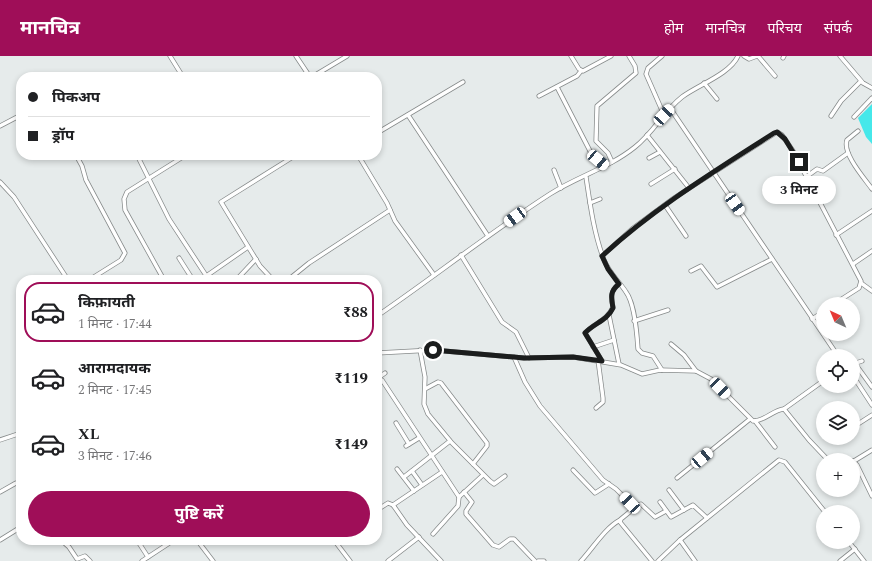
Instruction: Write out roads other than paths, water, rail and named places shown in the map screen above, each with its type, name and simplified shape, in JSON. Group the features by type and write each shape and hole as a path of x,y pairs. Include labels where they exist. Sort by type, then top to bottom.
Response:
{"street":[{"path":"170,56 181,72"},
{"path":"296,56 307,72"},
{"path":"320,72 347,56"},
{"path":"571,56 581,70"},
{"path":"581,70 584,71 610,56"},
{"path":"612,162 608,153 598,144 595,139 596,110 602,102 635,75 636,68 629,56"},
{"path":"662,56 648,68 646,74 664,115"},
{"path":"382,312 519,214 561,188 586,177 634,148 670,108 688,93 732,64 738,56"},
{"path":"744,56 749,59 758,56 775,76"},
{"path":"840,56 861,81 872,88"},
{"path":"539,96 577,76 581,70"},
{"path":"831,116 841,101 861,81"},
{"path":"382,130 463,82"},
{"path":"704,83 717,99"},
{"path":"557,86 590,151 605,166"},
{"path":"854,117 872,98"},
{"path":"670,108 833,349"},
{"path":"408,115 488,236"},
{"path":"0,126 16,118"},
{"path":"858,131 846,141 848,153 872,189"},
{"path":"602,256 632,229 665,205 713,172 777,132 789,145 836,235 853,264 861,283 872,291"},
{"path":"647,135 689,188"},
{"path":"649,158 660,152"},
{"path":"806,177 817,169 823,171 848,153"},
{"path":"79,160 86,180 125,253 121,260 97,275"},
{"path":"139,160 169,219 205,275"},
{"path":"161,275 127,213 124,199 128,192 178,160"},
{"path":"269,275 248,247 223,206 222,200 288,160"},
{"path":"361,160 395,221 434,275"},
{"path":"651,184 674,169"},
{"path":"554,170 561,188"},
{"path":"586,177 590,203 602,256 608,269 628,294 639,350 642,354 653,356 662,370"},
{"path":"0,182 18,202 65,275"},
{"path":"590,203 600,199"},
{"path":"665,205 686,236"},
{"path":"294,275 390,210"},
{"path":"836,235 872,211"},
{"path":"207,275 248,247"},
{"path":"853,264 872,251"},
{"path":"461,255 502,322 516,332 529,358"},
{"path":"179,258 191,275"},
{"path":"240,275 256,259"},
{"path":"692,271 699,266 703,267 717,287 772,259"},
{"path":"845,297 859,288 861,283"},
{"path":"596,408 602,402 603,398 600,360 585,332 604,321 609,315 613,308 611,298 612,290 619,284"},
{"path":"634,321 668,310"},
{"path":"609,315 619,364"},
{"path":"812,319 816,316"},
{"path":"593,347 614,340"},
{"path":"670,344 684,355 696,371 711,379 750,419 755,421 775,447"},
{"path":"382,354 420,350 529,358 573,357 619,364 642,374 662,370 696,371"},
{"path":"420,350 425,389 424,404 428,414 450,441 483,475 494,484 504,476"},
{"path":"514,357 528,387 540,406 609,484 616,489 633,508"},
{"path":"860,371 872,387"},
{"path":"382,380 458,497 458,506 433,534"},
{"path":"425,389 438,382 441,383 486,441 487,446 473,464"},
{"path":"755,421 784,409 816,386"},
{"path":"860,387 872,405"},
{"path":"784,409 821,453"},
{"path":"860,423 872,415"},
{"path":"678,478 750,419"},
{"path":"396,423 408,445 419,438"},
{"path":"0,440 16,435"},
{"path":"404,477 450,441"},
{"path":"860,457 872,450"},
{"path":"658,561 680,540 778,460 785,462 819,505"},
{"path":"397,469 414,491"},
{"path":"573,470 595,493 609,484"},
{"path":"412,471 422,485"},
{"path":"382,507 388,504 393,505 442,472"},
{"path":"860,472 872,496"},
{"path":"458,497 483,475"},
{"path":"0,492 16,483"},
{"path":"868,487 872,484"},
{"path":"669,490 684,510"},
{"path":"464,492 472,502 466,511 466,514 493,545 499,547 510,539 514,539 535,561"},
{"path":"660,502 673,518 694,505 707,518"},
{"path":"580,561 593,549 610,526 620,520 633,508 641,504 655,517 666,511"},
{"path":"393,505 441,561"},
{"path":"620,520 652,561"},
{"path":"0,540 16,530"},
{"path":"388,561 420,537"},
{"path":"680,540 695,561"},
{"path":"67,545 77,559 85,556 90,561"},
{"path":"140,545 148,557"},
{"path":"142,561 166,545"},
{"path":"201,545 213,561"},
{"path":"338,545 350,561"},
{"path":"840,561 855,549 864,561"},
{"path":"538,561 544,561"}],"water":[{"path":"872,104 872,144 866,137 858,118"}]}
